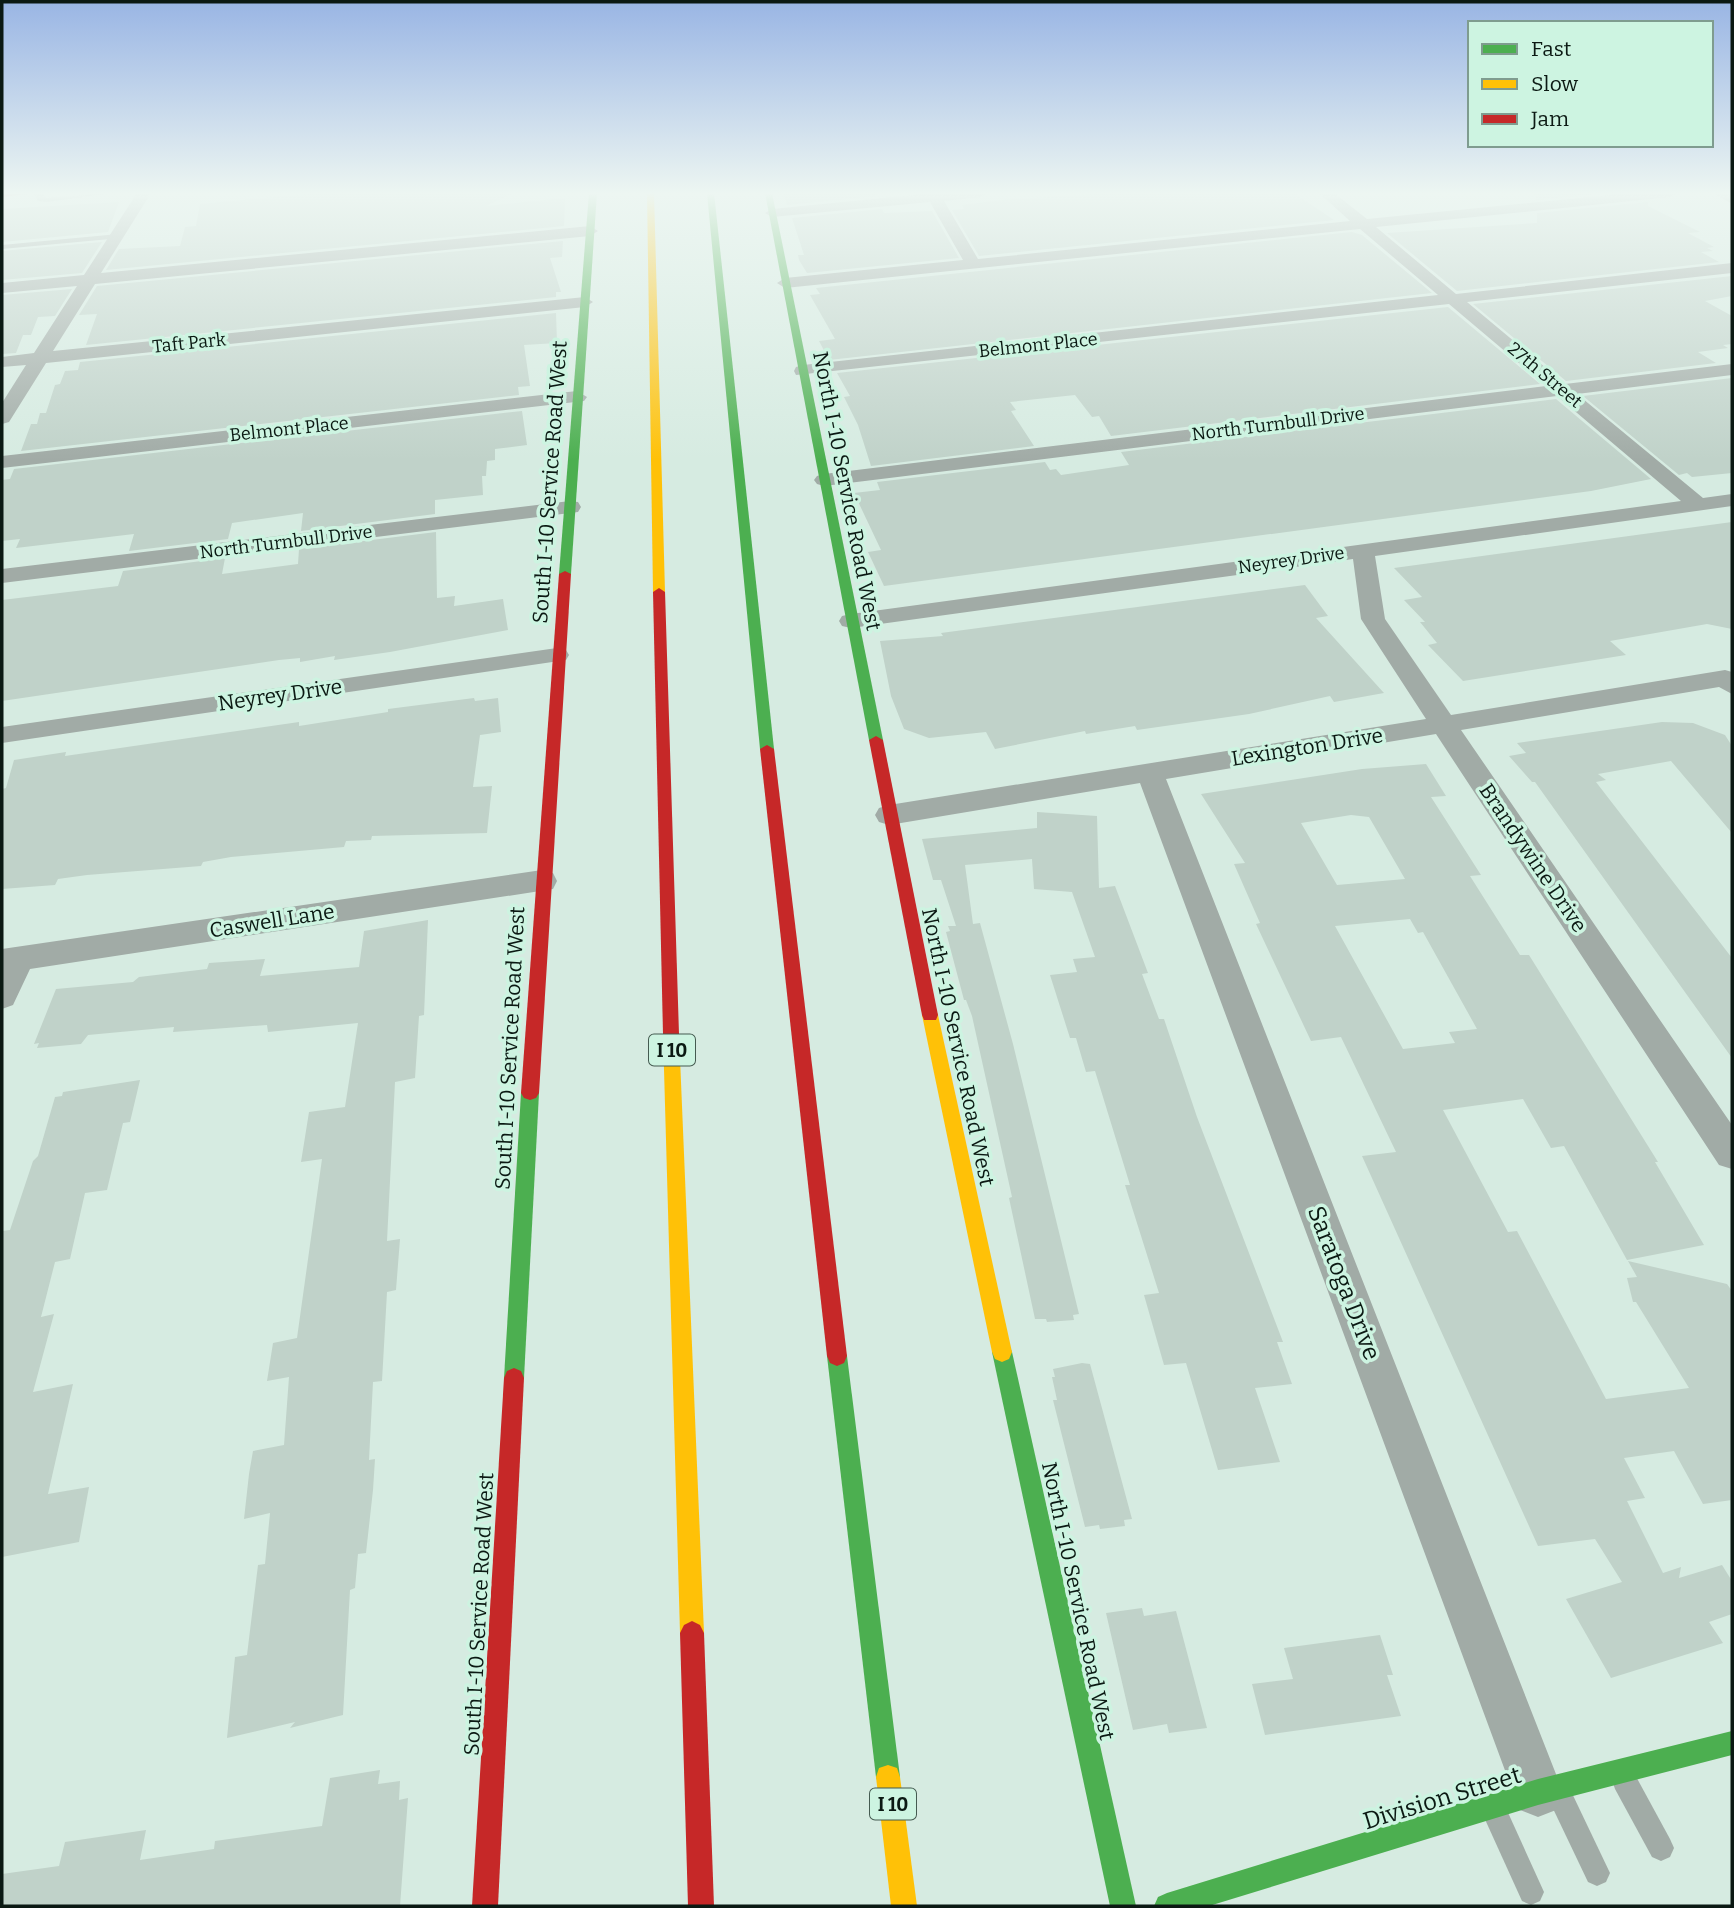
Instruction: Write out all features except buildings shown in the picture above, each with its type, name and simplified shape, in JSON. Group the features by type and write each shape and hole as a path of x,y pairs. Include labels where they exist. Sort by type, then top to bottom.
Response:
{"main road":[{"name":"South I-10 Service Road West","path":"485,1906 542,881 586,282"},
{"name":"I 10","path":"652,282 664,809 701,1906"},
{"name":"I 10","path":"719,282 780,882 904,1906"},
{"name":"North I-10 Service Road West","path":"785,283 948,1104 1122,1906"},
{"path":"881,1702 916,1865"},
{"name":"Division Street","path":"1167,1906 1547,1790 1730,1747"}],"street":[{"path":"2,288 61,282"},
{"path":"2,418 89,282"},
{"path":"785,283 794,282"},
{"name":"27th Street","path":"1432,282 1699,505"},
{"name":"Belmont Place","path":"803,371 1605,282"},
{"name":"Taft Park","path":"2,362 585,302"},
{"name":"North Turnbull Drive","path":"824,480 1732,369"},
{"name":"Belmont Place","path":"2,462 577,397"},
{"name":"Neyrey Drive","path":"851,621 1732,500"},
{"name":"North Turnbull Drive","path":"2,576 570,507"},
{"name":"Brandywine Drive","path":"1363,550 1373,619 1732,1154"},
{"name":"Neyrey Drive","path":"2,735 557,655"},
{"name":"Lexington Drive","path":"889,815 1443,725 1729,682"},
{"name":"Saratoga Drive","path":"1150,773 1547,1790"},
{"name":"Caswell Lane","path":"10,960 542,881"},
{"path":"2,996 10,960"}],"lane":[{"path":"1620,1771 1661,1848"},
{"path":"1547,1790 1597,1873"},
{"path":"1493,1806 1531,1892"}],"traffic: fast":[{"path":"565,574 586,282"},
{"path":"719,282 767,749"},
{"path":"786,282 876,740"},
{"path":"514,1378 530,1093"},
{"path":"1002,1352 1123,1906"},
{"path":"837,1356 888,1777"},
{"path":"1167,1906 1538,1792 1732,1743"}],"traffic: slow":[{"path":"652,282 659,592"},
{"path":"930,1015 1002,1352"},
{"path":"671,1034 692,1633"},
{"path":"888,1777 904,1906"}],"traffic: jam":[{"path":"530,1093 565,574"},
{"path":"659,592 671,1034"},
{"path":"876,740 930,1015"},
{"path":"767,749 837,1356"},
{"path":"485,1906 514,1378"},
{"path":"692,1633 701,1906"}]}
